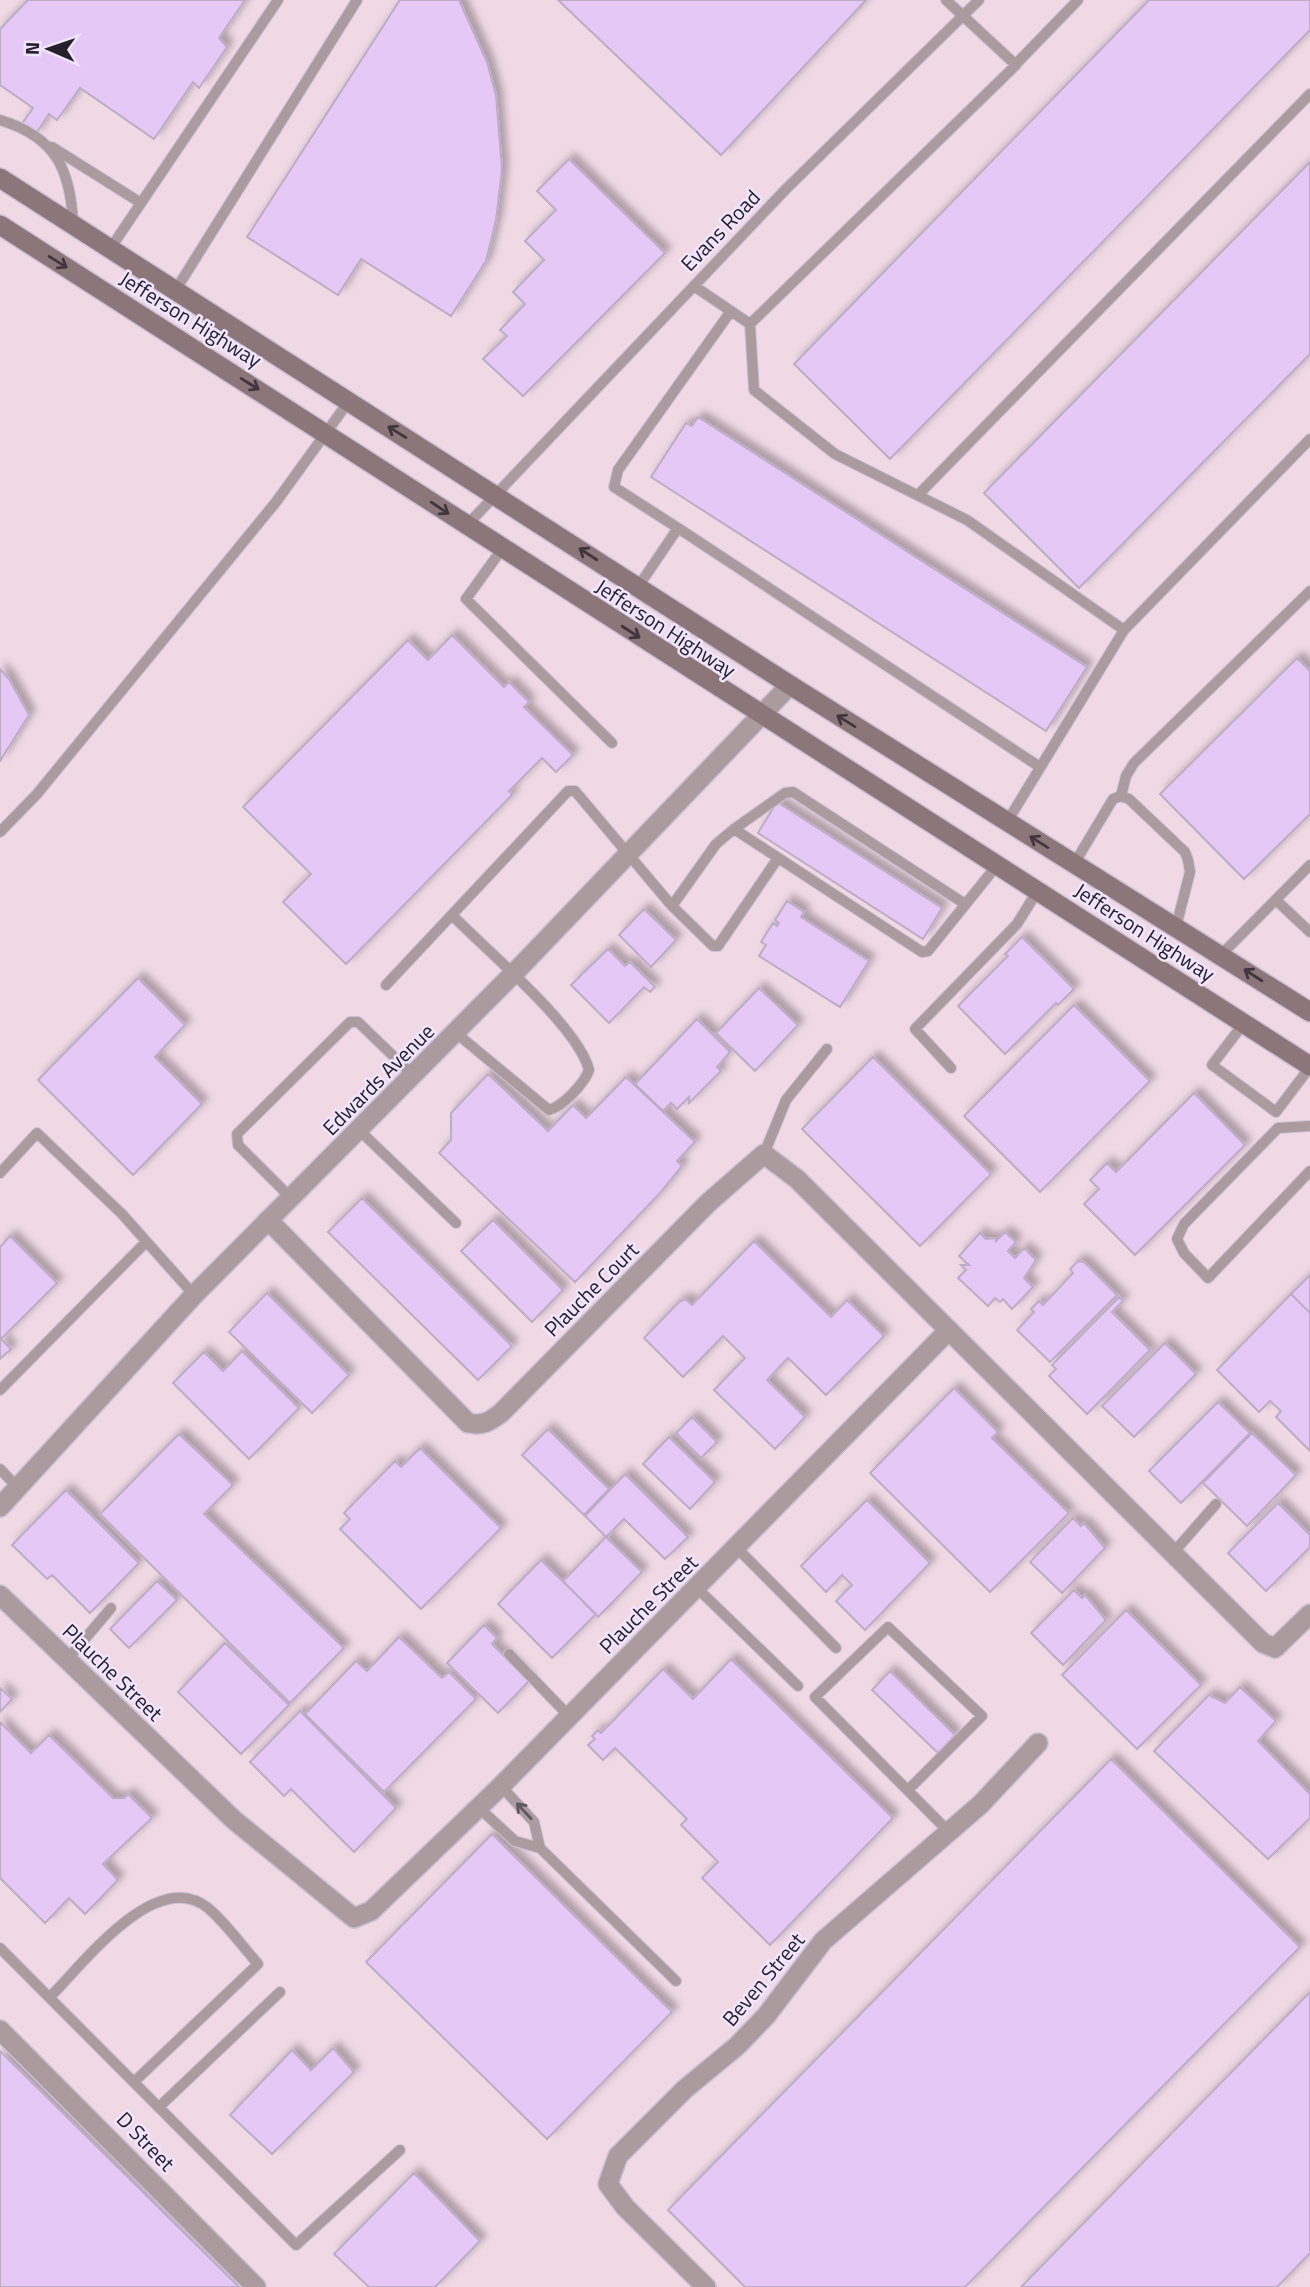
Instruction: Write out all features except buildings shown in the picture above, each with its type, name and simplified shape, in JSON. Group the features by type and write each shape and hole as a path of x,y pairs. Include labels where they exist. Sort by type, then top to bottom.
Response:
{"main road":[{"name":"Jefferson Highway","path":"0,178 790,685 1310,1012"},
{"name":"Jefferson Highway","path":"0,225 1310,1067"}],"street":[{"name":"Edwards Avenue","path":"0,1507 194,1295 512,975 790,685"},
{"name":"Plauche Court","path":"268,1220 468,1423 479,1425 488,1423 501,1413 708,1203 764,1154"},
{"path":"764,1154 797,1179 1263,1643 1275,1648 1310,1614"},
{"name":"Plauche Street","path":"0,1595 234,1820 354,1919 370,1911 500,1786 949,1330"},
{"name":"Beven Street","path":"706,2287 625,2207 608,2184 618,2155 685,2089 737,2046 766,2016 823,1941 949,1832 1038,1744"},
{"name":"D Street","path":"0,2030 256,2287"}],"lane":[{"path":"110,249 278,0"},
{"path":"176,291 357,0"},
{"path":"946,0 1016,64"},
{"name":"Evans Road","path":"466,526 786,189 979,0"},
{"path":"1078,0 750,324 754,390 835,454 967,520 1124,630"},
{"path":"918,495 1310,94"},
{"path":"0,120 40,139 141,203"},
{"path":"40,139 61,162 69,182 73,225"},
{"path":"694,286 750,324"},
{"path":"731,311 618,470 614,487 1040,767"},
{"path":"0,832 73,751 276,502 349,401"},
{"path":"1007,822 1124,630 1310,439"},
{"path":"638,587 678,528"},
{"path":"502,549 466,599 612,743"},
{"path":"1121,796 1126,776 1134,763 1310,591"},
{"path":"386,985 568,791 575,791 672,906 713,946 718,946 778,858"},
{"path":"672,906 716,844 785,793 793,792 965,904"},
{"path":"1074,864 1113,799 1121,796 1129,799 1185,852 1190,872 1176,928"},
{"path":"734,829 922,952 928,951 998,864"},
{"path":"1221,955 1310,865"},
{"path":"951,1068 915,1029 1017,925 1038,890"},
{"path":"1277,901 1310,932"},
{"path":"452,915 570,1037 586,1060 589,1070 586,1077 556,1108 543,1107 456,1032"},
{"path":"291,1198 238,1144 237,1133 350,1022 358,1022 413,1075"},
{"path":"1244,1023 1212,1065 1276,1112 1310,1067"},
{"path":"764,1154 786,1100 827,1049"},
{"path":"1310,1126 1278,1128 1184,1224 1177,1240 1184,1253 1209,1278 1310,1171"},
{"path":"359,1130 456,1223"},
{"path":"0,1173 37,1133 122,1214 194,1295"},
{"path":"0,1390 145,1243"},
{"path":"0,1469 18,1488"},
{"path":"1173,1553 1216,1504"},
{"path":"736,1547 836,1648"},
{"path":"697,1588 798,1686"},
{"path":"67,1660 111,1608"},
{"path":"908,1790 982,1716 888,1627 815,1697 949,1832"},
{"path":"509,1654 569,1716"},
{"path":"500,1786 534,1822 540,1848"},
{"path":"478,1807 515,1840 540,1848 676,1981"},
{"path":"50,1997 138,1910 160,1900 186,1898 207,1908 258,1964 135,2081"},
{"path":"0,1948 296,2245 400,2150"},
{"path":"160,2106 280,1992"}],"shaded area":[{"path":"0,0 1310,0 1310,2287 0,2287"}]}
